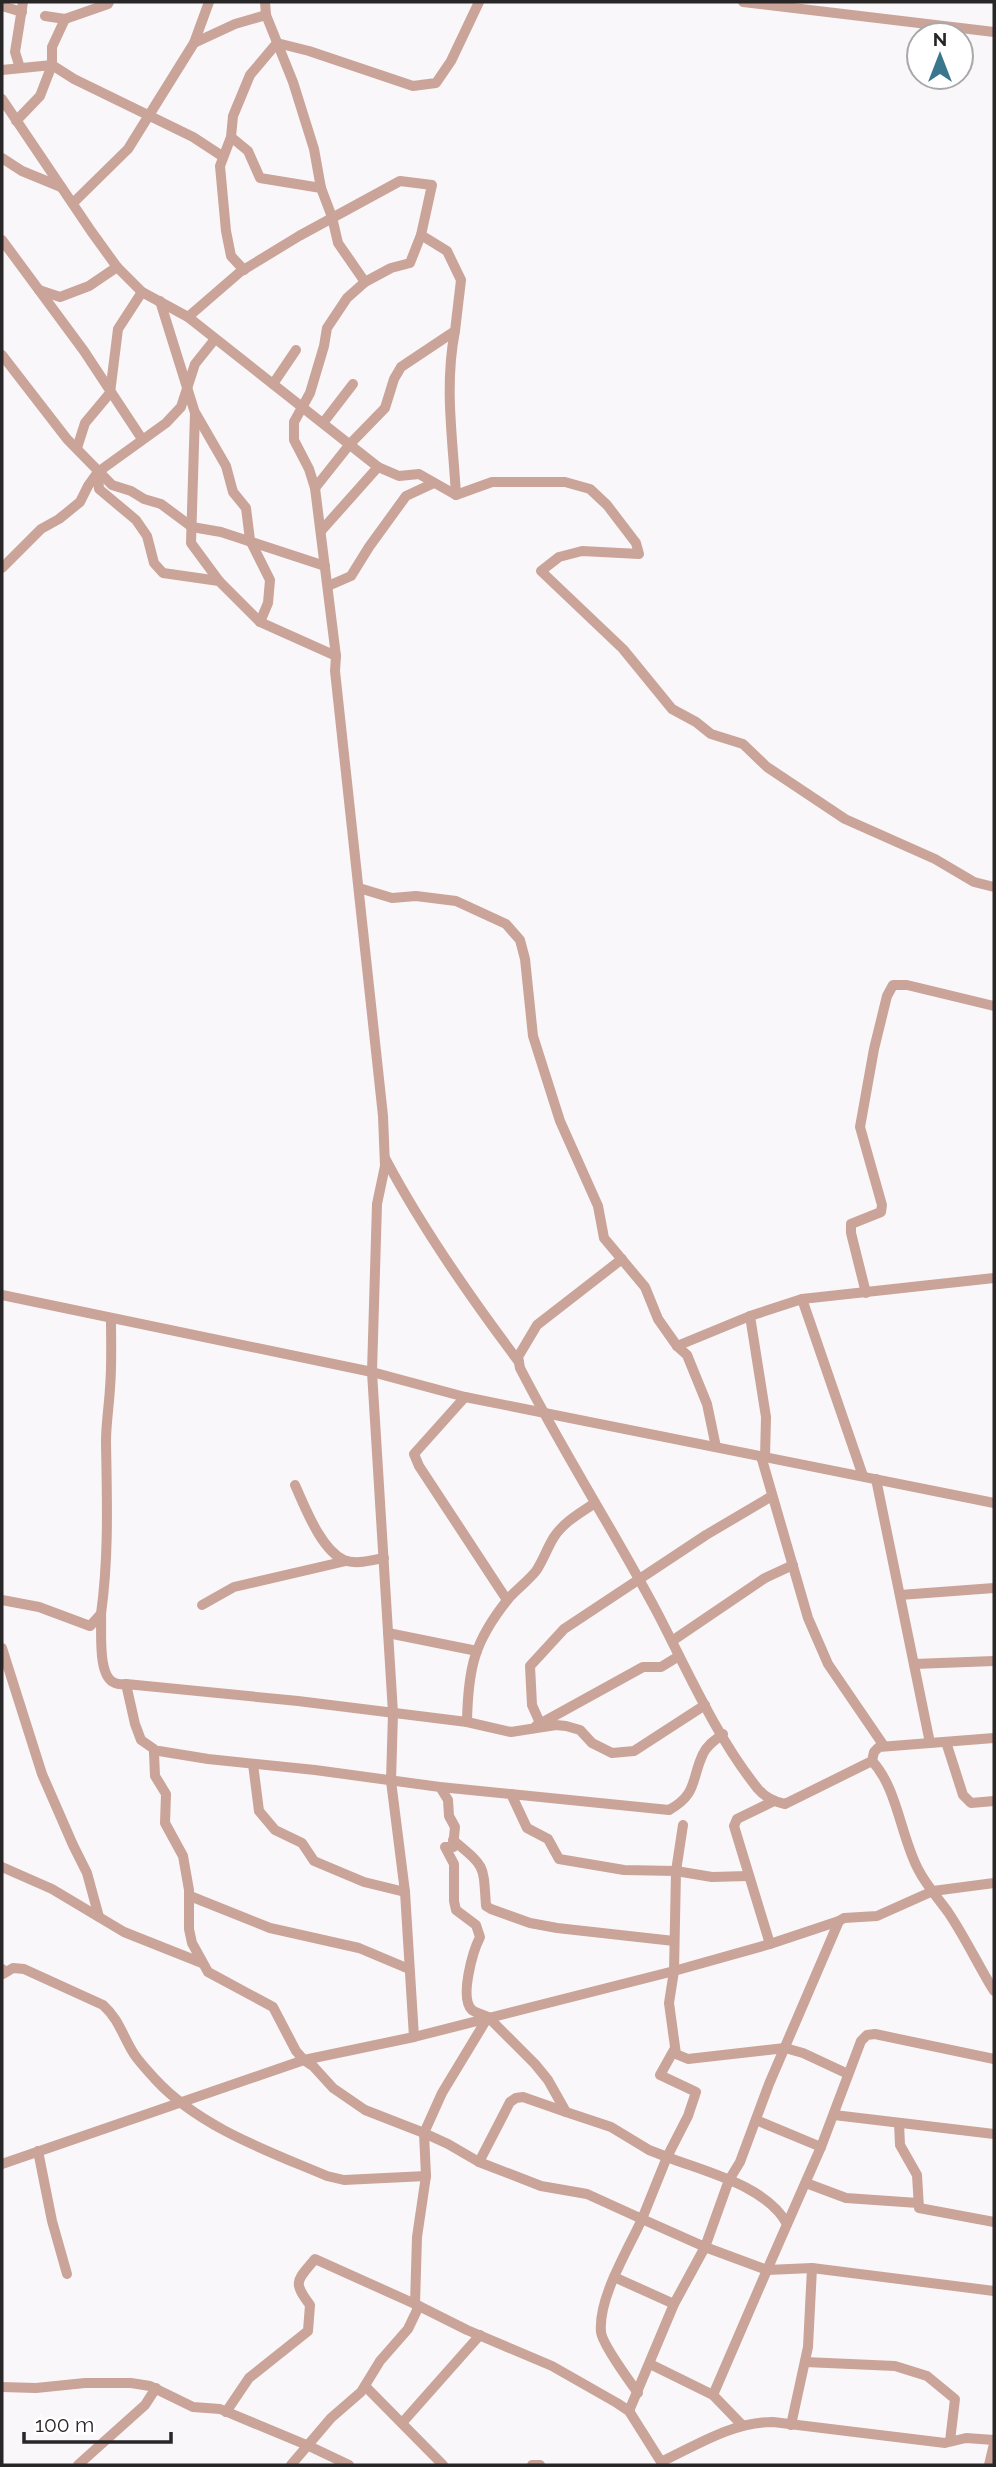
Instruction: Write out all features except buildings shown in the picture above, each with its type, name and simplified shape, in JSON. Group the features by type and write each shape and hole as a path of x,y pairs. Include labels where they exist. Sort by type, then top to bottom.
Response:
{"street":[{"path":"45,16 65,19 108,5 109,2"},
{"path":"73,202 128,149 194,43 209,2"},
{"path":"265,2 266,15 314,149 321,188 338,243 365,282"},
{"path":"277,43 413,86 436,83 451,61 479,2"},
{"path":"743,2 994,32"},
{"path":"4,5 22,7 15,52 20,68"},
{"path":"194,43 235,24 266,15"},
{"path":"16,121 40,96 52,65 52,47 65,19"},
{"path":"244,270 231,256 220,166 231,137 233,116 250,75 277,43"},
{"path":"2,70 52,65 74,79 193,137 222,156"},
{"path":"3,104 117,267 142,292 188,317 379,467 399,476 419,474 456,495 492,482 565,482 590,489 607,505 636,543 639,554 582,551 559,557 541,571 623,649 672,709 711,734 743,744 767,767 845,819 935,859 974,882 994,887"},
{"path":"231,137 248,151 260,178 321,188"},
{"path":"2,158 22,171 61,187"},
{"path":"188,317 244,270 400,181 432,185 421,235 410,263 391,268 365,282 347,298 327,328 324,346 303,407 294,422 294,440 309,469 315,488 321,531 383,1116 385,1158 377,1204 372,1372 393,1713 391,1780 405,1892 414,2036"},
{"path":"421,235 447,251 461,281 451,354 449,394 456,495"},
{"path":"2,240 84,351 142,439"},
{"path":"38,290 60,297 89,286 117,267"},
{"path":"77,448 85,423 110,393 118,329 142,292"},
{"path":"160,301 195,413 226,466 233,492 246,508 250,541 270,580 268,603 260,622"},
{"path":"315,488 350,444 385,408 394,379 401,367 455,331"},
{"path":"2,568 41,529 80,502 98,472 166,424 181,407 195,364 215,339"},
{"path":"273,384 296,350"},
{"path":"2,355 77,448 112,485 160,504 192,527 221,532 325,566"},
{"path":"323,423 353,384"},
{"path":"195,413 191,543 219,581 260,622 336,656"},
{"path":"321,531 379,467"},
{"path":"98,472 99,489 136,520 147,536 154,564 163,573 219,581"},
{"path":"328,586 351,576 406,496 434,483"},
{"path":"359,888 392,898 416,896 456,901 506,924 520,940 525,959 533,1036 560,1121 598,1206 604,1238 645,1287 659,1319 677,1346 687,1355 707,1404 716,1447"},
{"path":"866,1293 851,1224 881,1212 882,1205 860,1127 887,996 893,985 907,985 994,1006"},
{"path":"385,1158 418,1217 519,1363 543,1413 638,1578 705,1705 760,1791 774,1801 785,1804 872,1761 876,1749 884,1746 994,1738"},
{"path":"519,1363 518,1357 523,1345 537,1325 622,1259"},
{"path":"677,1346 750,1316 802,1299 994,1278"},
{"path":"2,1295 372,1372 465,1397 994,1503"},
{"path":"802,1299 863,1476"},
{"path":"750,1316 766,1417 763,1456 808,1618 828,1664 884,1746"},
{"path":"111,1318 106,1440 106,1581 101,1614 103,1670 115,1683 263,1697 467,1722 511,1732 566,1726 580,1730 592,1743 612,1753 634,1751 705,1705"},
{"path":"465,1397 414,1454 419,1466 507,1600"},
{"path":"876,1479 930,1743"},
{"path":"295,1485 312,1524 335,1553 346,1561"},
{"path":"540,1723 532,1705 530,1666 564,1629 638,1578 772,1496"},
{"path":"467,1722 469,1678 488,1627 507,1600 538,1569 555,1535 569,1519 595,1503"},
{"path":"202,1605 234,1587 346,1561 361,1562 384,1558"},
{"path":"672,1641 765,1578 793,1565"},
{"path":"900,1595 994,1588"},
{"path":"2,1600 38,1607 90,1626 101,1614"},
{"path":"388,1633 477,1651"},
{"path":"2,1647 42,1774 87,1873 99,1917"},
{"path":"529,1729 643,1667 661,1667 679,1656"},
{"path":"914,1664 994,1661"},
{"path":"126,1684 141,1740 154,1749 155,1776 166,1794 165,1823 183,1856 190,1896 189,1929 192,1943 202,1963 208,1972 273,2007 296,2051 333,2088 365,2110 449,2144 479,2162 541,2186 587,2194 705,2247 767,2270 812,2268 994,2291"},
{"path":"153,1753 159,1751 440,1787 669,1810 682,1803 695,1784 704,1752 723,1734"},
{"path":"946,1742 963,1795 971,1803 994,1801"},
{"path":"872,1761 885,1781 919,1871 933,1891 935,1899 948,1913 994,1991"},
{"path":"253,1764 259,1811 275,1830 302,1843 314,1861 364,1882 405,1892"},
{"path":"440,1787 448,1800 449,1816 455,1827 453,1847 445,1847 454,1864 456,1910 476,1925 480,1937 474,1950 466,1991 467,1999 472,2009 488,2017 536,2064 566,2112"},
{"path":"511,1794 527,1828 548,1839 559,1859 624,1870 676,1871 712,1877 748,1876"},
{"path":"770,1944 734,1826 737,1819 774,1801"},
{"path":"683,1825 676,1871 674,1971 669,2003 674,2050 680,2057 688,2059 785,2048 803,2053 848,2074"},
{"path":"453,1840 481,1863 486,1906 491,1909 530,1923 557,1928 674,1941"},
{"path":"2,1867 52,1889 124,1932 202,1963"},
{"path":"2,2164 303,2060 414,2036 674,1971 770,1944 844,1918 877,1916 933,1891 994,1883"},
{"path":"190,1896 270,1928 359,1948 409,1969"},
{"path":"629,2411 674,2304 705,2247 729,2180 740,2162 839,1921"},
{"path":"2,1972 13,1968 24,1969 103,2005 115,2018 135,2055 156,2080 180,2103 230,2132 327,2176 344,2180 426,2176"},
{"path":"291,2465 331,2418 365,2386 380,2361 408,2329 417,2305 417,2238 426,2176 424,2133 442,2093 488,2017"},
{"path":"713,2395 806,2183 861,2041 867,2035 875,2034 994,2059"},
{"path":"638,2393 601,2334 603,2309 614,2277 688,2116 696,2092 660,2075 674,2050"},
{"path":"479,2162 510,2102 523,2097 611,2127 649,2150 729,2180 765,2197 787,2224"},
{"path":"834,2115 994,2134"},
{"path":"755,2120 821,2147"},
{"path":"899,2123 900,2145 917,2175 919,2208 994,2222"},
{"path":"38,2151 52,2221 67,2274"},
{"path":"806,2183 846,2198 918,2203"},
{"path":"226,2412 249,2378 308,2331 310,2305 297,2288 297,2281 315,2259 552,2366 629,2411 662,2464 753,2422 906,2439 945,2442 966,2438 994,2442 989,2465"},
{"path":"791,2425 808,2347 812,2268"},
{"path":"614,2277 674,2304"},
{"path":"402,2423 480,2335"},
{"path":"805,2362 895,2366 927,2376 955,2399 950,2441"},
{"path":"650,2364 713,2395 742,2425"},
{"path":"2,2387 131,2383 156,2388 193,2407 226,2412 349,2465"},
{"path":"365,2386 443,2465"},
{"path":"78,2465 145,2405 156,2388"},
{"path":"532,2465 540,2465"}]}
